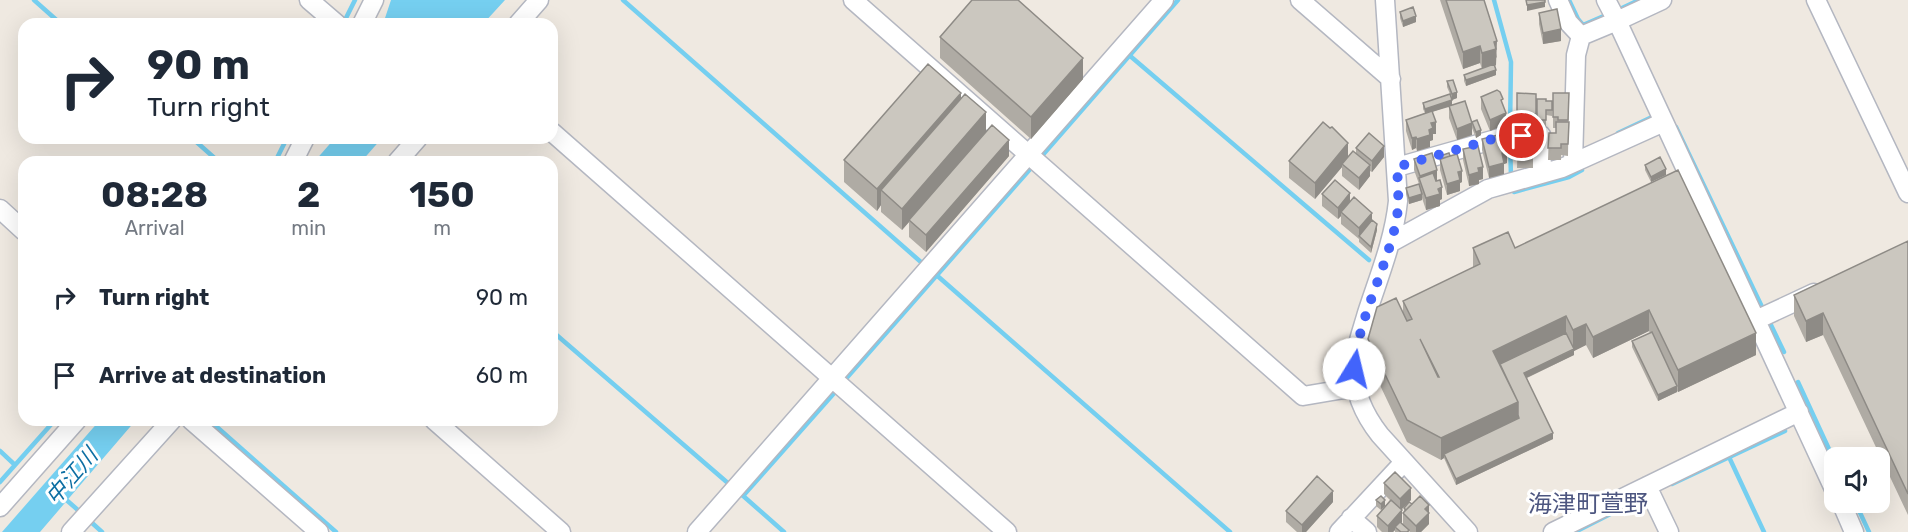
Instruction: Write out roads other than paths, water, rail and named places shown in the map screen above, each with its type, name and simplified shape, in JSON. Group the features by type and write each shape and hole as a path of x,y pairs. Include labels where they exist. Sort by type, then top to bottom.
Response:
{"street":[{"path":"309,0 330,18"},
{"path":"365,18 374,0"},
{"path":"523,18 539,0"},
{"path":"853,0 1303,396 1356,387"},
{"path":"697,532 1164,0"},
{"path":"1300,0 1391,79"},
{"path":"1385,0 1398,208 1390,243 1356,348 1354,369 1356,387 1369,421 1468,532"},
{"path":"1558,0 1568,22 1581,36"},
{"path":"1606,0 1824,467"},
{"path":"1581,36 1662,0"},
{"path":"1816,0 1908,193"},
{"path":"1573,164 1576,55 1581,36"},
{"path":"1390,243 1488,189 1573,164 1664,122"},
{"path":"1397,167 1503,136 1541,135 1542,174"},
{"path":"558,137 1007,532"},
{"path":"402,156 413,144"},
{"path":"0,209 18,226"},
{"path":"1756,320 1832,284"},
{"path":"1553,532 1799,412"},
{"path":"0,507 71,426"},
{"path":"71,532 167,426"},
{"path":"197,426 319,532"},
{"path":"441,426 561,532"},
{"path":"1339,532 1404,462"},
{"path":"1647,486 1670,532"},
{"path":"1846,513 1854,532"},
{"path":"1351,518 1367,532"}],"water":[{"path":"391,0 505,0 488,18 385,18"},
{"path":"330,144 377,144 366,156 319,156"},
{"name":"中江川","path":"95,426 131,426 40,532 2,532"}],"waterway":[{"path":"34,0 54,18"},
{"path":"346,18 355,0"},
{"path":"623,0 922,263"},
{"path":"1041,157 1178,0"},
{"path":"1494,0 1511,62 1510,129"},
{"path":"1569,0 1583,25 1606,15"},
{"path":"1622,13 1620,9 1639,0"},
{"path":"1129,55 1369,260"},
{"path":"1618,133 1652,117"},
{"path":"1676,127 1763,309"},
{"path":"1510,141 1511,177"},
{"path":"199,144 212,156"},
{"path":"278,156 284,144"},
{"path":"844,381 1032,167"},
{"path":"1514,192 1569,177 1582,170"},
{"path":"933,272 1230,532"},
{"path":"1770,323 1784,352"},
{"path":"558,336 729,484"},
{"path":"1798,382 1828,447"},
{"path":"743,496 836,391"},
{"path":"0,482 50,426"},
{"path":"216,426 336,532"},
{"path":"1672,484 1785,431"},
{"path":"0,451 15,465"},
{"path":"1729,457 1764,532"},
{"path":"741,494 784,532"},
{"name":"中江川","path":"63,497 79,511"},
{"path":"1575,532 1634,502"},
{"path":"1860,513 1869,532"},
{"path":"91,522 102,532"}],"district":[{"name":"海津町萱野","path":"1588,504"}]}
